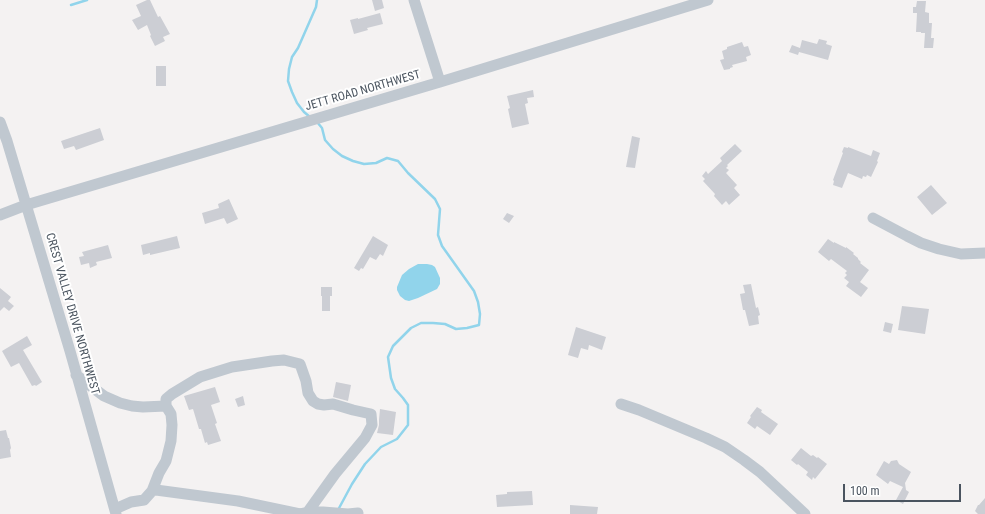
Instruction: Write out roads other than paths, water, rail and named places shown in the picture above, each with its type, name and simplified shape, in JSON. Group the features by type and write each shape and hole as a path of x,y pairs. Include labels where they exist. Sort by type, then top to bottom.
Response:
{"street":[{"path":"414,0 440,82"},
{"name":"JETT ROAD NORTHWEST","path":"0,215 26,205 440,82 708,0"},
{"name":"CREST VALLEY DRIVE NORTHWEST","path":"0,122 7,141 116,512"},
{"path":"873,218 921,243 939,249 961,254 985,253"},
{"path":"116,512 131,502 144,500 152,491 159,473 166,461 171,441 172,414 166,406 166,398 200,377 232,367 284,360 300,364 306,381 308,393 313,401 318,404 333,404 371,414 372,425 365,438 335,474 306,513"},
{"path":"76,374 104,396 120,403 143,407 166,406"},
{"path":"622,404 725,447 760,472 805,514"},
{"path":"152,491 177,492 238,501 300,514 323,512 353,513"}],"water":[{"path":"418,264 427,264 435,267 440,278 440,284 437,289 418,298 409,301 405,300 400,296 397,287 402,275"}],"waterway":[{"path":"71,5 87,0"},
{"path":"310,117 297,103 288,81 292,57 298,48 316,7 317,0"},
{"path":"317,122 322,128 325,140 342,156 364,164 376,163 387,158 398,161 408,173 435,199 440,209 438,235 442,246 474,291 480,314 479,325 467,328 456,329 445,324 421,323 411,328 393,346 388,357 391,378 395,389 408,405 408,425 397,439 381,447 365,464 338,510"}]}
